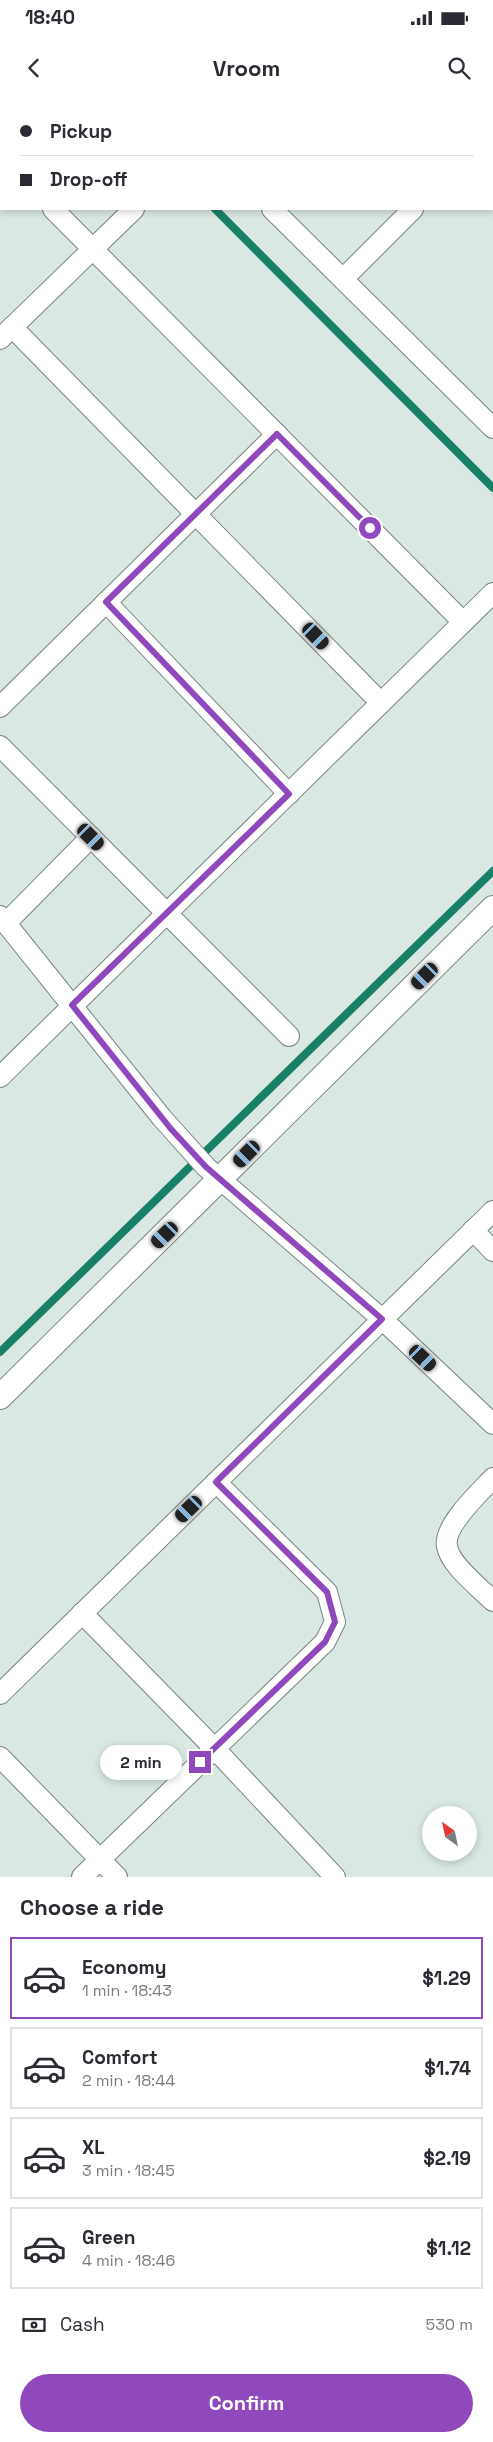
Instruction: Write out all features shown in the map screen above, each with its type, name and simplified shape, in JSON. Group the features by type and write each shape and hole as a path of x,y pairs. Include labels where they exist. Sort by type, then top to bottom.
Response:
{"street":[{"path":"54,210 464,622"},
{"path":"133,210 6,333 196,514 381,703"},
{"path":"273,210 493,428"},
{"path":"343,279 412,210"},
{"path":"0,707 277,434"},
{"path":"0,1077 493,592"},
{"path":"106,602 289,794"},
{"path":"0,746 289,1036"},
{"path":"91,837 3,919 180,1140 220,1181 382,1319 493,1424"},
{"path":"0,1398 493,908"},
{"path":"0,1694 493,1211"},
{"path":"473,1230 493,1251"},
{"path":"493,1478 451,1526 446,1545 454,1561 493,1601"},
{"path":"82,1877 325,1642 335,1622 327,1592 216,1482"},
{"path":"82,1613 214,1748 335,1877"},
{"path":"0,1757 117,1877"}],"waterway":[{"path":"216,210 493,488"},
{"path":"0,1352 493,871"}],"route":[{"path":"200,1762 325,1642 335,1622 327,1592 216,1482 382,1319 206,1167 180,1140 72,1005 289,794 106,602 277,434 370,528"}]}
